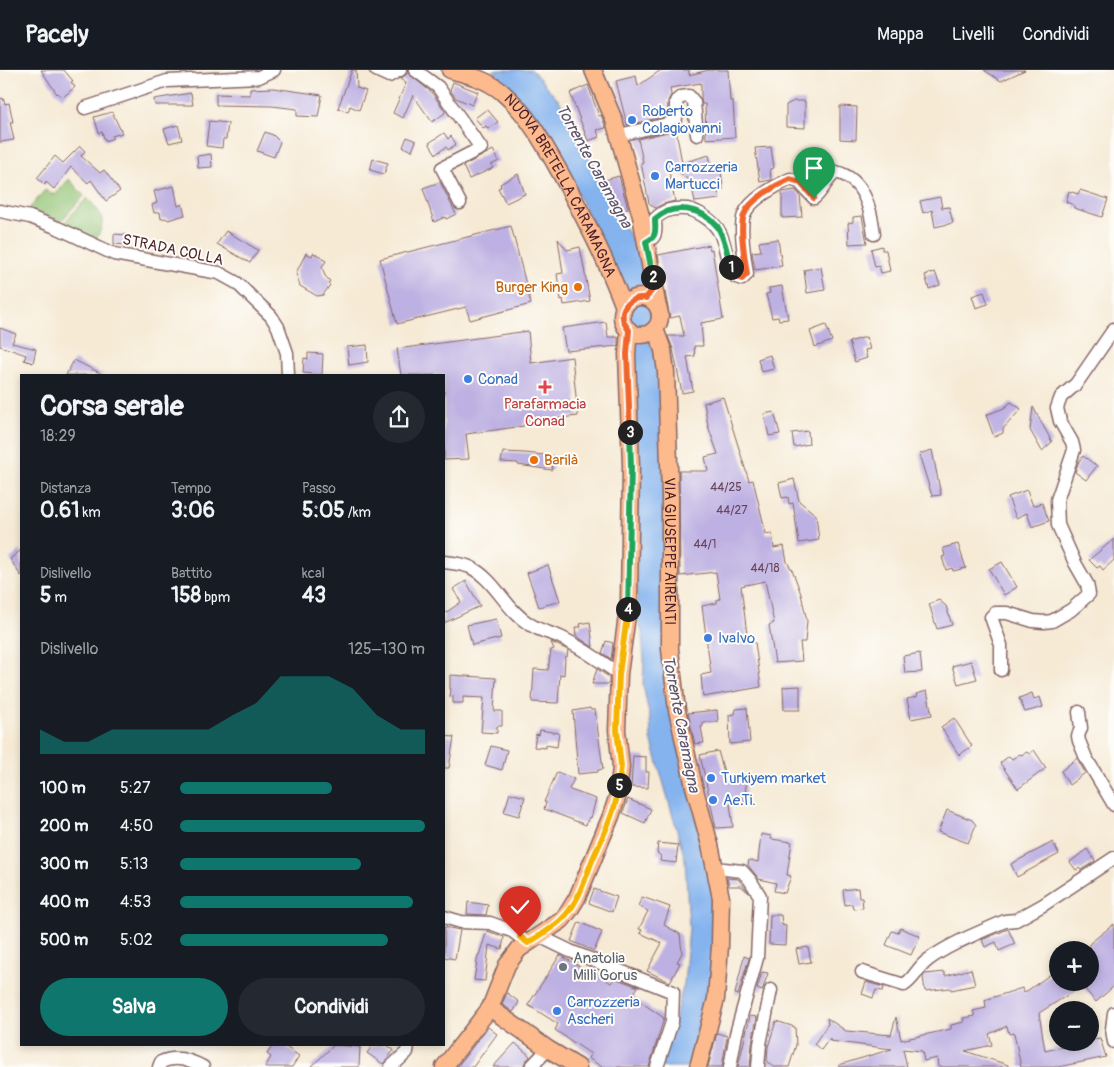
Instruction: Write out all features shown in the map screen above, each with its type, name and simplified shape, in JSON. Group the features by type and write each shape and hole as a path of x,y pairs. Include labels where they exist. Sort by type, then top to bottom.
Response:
{"main road":[{"name":"NUOVA BRETELLA CARAMAGNA","path":"450,70 474,76 492,85 509,99 529,121 544,144 591,229 624,307"},
{"path":"593,70 614,120 642,216 653,297 660,319 654,329 645,334 634,333 629,330 623,319 624,307 633,299 653,297"},
{"name":"VIA GIUSEPPE AIRENTI","path":"654,329 663,350 666,372 670,485 670,649 677,710 721,898 716,999 698,1067"},
{"path":"444,1067 490,1008 507,965 519,949 562,920 577,898 618,795 621,766 617,730 619,674 629,601 631,467 627,354 629,330"},
{"path":"490,1008 548,1049 578,1067"}],"street":[{"path":"84,108 167,81 259,77 274,70"},
{"path":"376,70 389,76 400,70"},
{"path":"415,70 438,87 481,148 442,168 460,203"},
{"path":"619,135 672,123 676,118 676,101 681,97 689,96 694,102 697,135"},
{"path":"646,242 653,239 655,219 661,213 673,208 692,210 702,214 718,227 732,272 736,277 742,279 747,274 742,230 743,216 754,201 790,179 800,182 814,198 818,196 831,176 836,172 850,178 866,198 870,208 874,234"},
{"name":"STRADA COLLA","path":"0,210 58,228 114,254 219,272 237,283 271,316 278,327 287,353 288,374"},
{"path":"1001,670 1001,645 991,617 995,613 1007,613 1033,621 1052,621 1071,610 1089,594 1087,584 1075,563 1058,525 1057,500 1074,450 1072,442 1060,421 1057,408 1061,397 1076,384 1114,329"},
{"path":"445,562 468,566 479,572 491,583 512,610 531,625 560,637 592,655 619,674"},
{"path":"1080,712 1081,728 1078,736 1079,741 1086,758 1114,805"},
{"path":"862,972 904,985 910,981 922,964 938,954 1005,921 1016,920 1043,905 1114,858"},
{"path":"715,868 742,871 760,896 757,958 730,1067"},
{"path":"445,917 461,922 490,923 673,992 672,1022 657,1067"},
{"path":"758,1067 760,1044 771,990"},
{"path":"1114,1016 1112,1029 1114,1042"},
{"path":"391,1067 407,1052 408,1046"},
{"path":"531,1067 548,1049"},
{"path":"159,1067 162,1062 175,1058 184,1058 203,1067"}],"green space":[{"path":"69,179 84,196 61,221 29,209 45,190 55,195"},
{"path":"87,198 99,212 102,221 100,232 96,239 64,223"}],"water":[{"name":"Torrente Caramagna","path":"493,70 532,70 560,102 597,170 616,216 629,234 639,253 663,385 665,678 662,689 672,720 715,900 713,983 701,1033 690,1067 661,1067 684,984 689,928 685,859 651,739 650,719 643,685 642,632 637,618 637,448 634,351 624,287 560,159 528,107"}],"building":[{"path":"41,70 64,70 73,81 71,82 75,87 62,98 57,94"},
{"path":"352,70 356,70 357,88 366,91 359,110 350,106 348,112 338,108"},
{"path":"661,70 689,70 689,75 709,70 728,70 730,101 733,101 735,137 706,139 705,104 702,104 701,99 701,83 670,88 671,95 668,101 667,116 627,125 616,81 636,76 638,86"},
{"path":"984,70 1025,70 1001,81"},
{"path":"408,73 432,93 445,111 445,113 432,122 413,95 403,118 393,113 406,83 400,79"},
{"path":"453,82 478,92 472,105 456,98 450,90"},
{"path":"588,85 599,116 601,115 606,128 597,130 599,137 588,141 570,93"},
{"path":"273,88 322,95 318,117 297,116 297,109 272,106 216,105 216,94 250,95 250,89"},
{"path":"191,93 193,105 155,105 154,99"},
{"path":"3,98 5,104 9,103 13,122 10,122 14,140 0,142 0,99"},
{"path":"794,101 805,101 805,128 786,127 786,105"},
{"path":"840,106 857,107 856,140 840,139"},
{"path":"487,109 498,122 488,129 486,126 483,128 475,118"},
{"path":"112,112 122,133 112,136 113,138 105,141 102,132 99,133 94,117"},
{"path":"209,121 228,123 226,139 223,139 222,148 206,146"},
{"path":"178,125 182,140 169,143 164,129"},
{"path":"676,130 682,163 709,155 713,172 721,171 723,190 718,192 720,199 695,202 691,182 667,162 675,201 655,208 649,203 638,139"},
{"path":"265,132 273,135 280,142 274,157 257,151"},
{"path":"444,133 448,139 451,136 456,144 448,150 446,147 436,154 429,143"},
{"path":"407,137 416,141 412,151 403,147"},
{"path":"80,146 85,151 81,156 100,173 104,170 120,191 106,201 91,180 88,183 71,167 54,189 46,182 45,185 37,178 55,156 63,163"},
{"path":"771,147 774,168 770,169 771,180 760,182 755,148"},
{"path":"493,150 499,161 491,165 493,168 469,179 463,166"},
{"path":"211,154 212,167 198,168 197,156"},
{"path":"373,159 388,163 384,174 370,170"},
{"path":"518,174 525,194 506,203 498,188 501,187 500,184"},
{"path":"619,176 628,209 616,214 604,188 607,186 605,180"},
{"path":"440,182 456,214 434,222 423,188"},
{"path":"174,186 178,206 182,204 185,215 168,220 166,218 161,219 160,212 154,213 152,205 157,203 154,191"},
{"path":"795,190 800,195 802,217 782,218 782,192"},
{"path":"1080,190 1108,199 1102,217 1074,208 1074,205 1066,202 1069,191 1078,194"},
{"path":"940,197 942,208 949,207 953,223 935,227 932,210 923,213 920,201"},
{"path":"862,216 867,243 849,244 848,223 853,222 853,217"},
{"path":"511,226 531,304 470,320 466,307 397,324 380,259"},
{"path":"226,231 258,250 250,263 217,244"},
{"path":"114,234 127,235 127,245 114,244"},
{"path":"558,239 567,250 580,247 590,301 564,305 563,299 561,300 557,274 563,273"},
{"path":"778,239 782,266 755,270 752,252 761,251 759,242"},
{"path":"709,245 710,250 712,249 723,319 701,323 703,346 694,346 695,356 687,357 693,391 682,393 673,349 668,336 684,336 680,316 670,318 658,255"},
{"path":"882,246 882,250 886,250 890,271 881,273 879,266 875,267 871,249"},
{"path":"306,253 312,256 313,253 326,261 322,267 325,276 330,281 328,284 330,285 323,295 317,296 300,286 296,273"},
{"path":"821,267 825,290 807,293 804,270"},
{"path":"935,272 940,285 929,289 925,275"},
{"path":"782,286 788,319 779,320 778,317 772,318 766,294 770,293 769,288"},
{"path":"984,292 988,304 976,308 972,296"},
{"path":"606,322 608,337 618,337 618,346 566,351 562,328"},
{"path":"826,325 832,341 815,347 810,331"},
{"path":"0,328 16,334 12,343 36,349 33,363 24,360 26,355 0,346"},
{"path":"528,331 531,363 572,357 578,416 524,422 524,426 466,434 469,459 445,460 445,374 401,374 397,349"},
{"path":"866,337 870,349 865,350 867,358 855,362 849,342"},
{"path":"367,345 368,362 349,365 347,347"},
{"path":"308,353 323,354 322,374 303,373 304,358 308,359"},
{"path":"770,355 774,369 761,372 758,359"},
{"path":"74,360 102,374 67,374"},
{"path":"723,397 749,481 753,480 766,534 772,533 774,548 784,546 787,562 801,594 807,621 805,642 800,642 802,661 775,663 769,625 774,623 765,581 741,586 748,643 755,642 761,687 703,697 701,675 711,673 702,606 717,603 717,600 720,599 716,572 680,576 679,471 708,471 705,457 718,454 708,426 704,403"},
{"path":"1011,402 1021,409 1003,429 1003,433 994,437 986,415 1004,408"},
{"path":"1033,407 1052,442 1042,451 1030,430"},
{"path":"774,412 780,434 769,436 764,414"},
{"path":"808,431 809,444 794,447 792,433"},
{"path":"932,450 941,495 932,496 919,454"},
{"path":"503,452 554,456 552,470 518,465 518,463 501,462"},
{"path":"1083,456 1097,466 1086,480 1075,472"},
{"path":"794,479 799,501 816,515 819,540 799,543 793,503 789,504 788,497 782,498 779,483"},
{"path":"1027,490 1033,506 1042,503 1049,521 1032,527 1027,513 1016,518 1008,497"},
{"path":"1114,539 1114,560 1103,570 1100,566 1097,568 1089,560"},
{"path":"958,544 966,568 953,571 952,568 946,570 942,557 945,556 943,548"},
{"path":"20,551 20,574 10,559"},
{"path":"1002,562 1017,587 1004,595 989,569"},
{"path":"548,565 560,601 539,607 527,573"},
{"path":"466,581 480,606 445,623 445,613 461,602 453,589"},
{"path":"939,600 946,606 952,625 937,629 929,604"},
{"path":"496,619 501,638 472,645 467,625"},
{"path":"590,622 593,647 576,636 575,627 581,627 580,624"},
{"path":"606,641 613,643 611,659 602,653"},
{"path":"551,642 568,650 567,657 565,657 564,675 560,674 558,703 532,702 534,669 548,670 551,650 554,649"},
{"path":"920,653 922,672 905,673 903,656"},
{"path":"971,661 977,679 958,684 952,666"},
{"path":"597,669 609,677 609,684 592,684"},
{"path":"450,675 496,678 494,711 502,711 502,726 497,726 497,733 481,732 484,698 463,697 463,703 453,703 453,696 450,697"},
{"path":"800,686 800,710 784,710 783,687"},
{"path":"927,691 932,715 911,719 907,699 917,697 916,694"},
{"path":"1032,693 1034,699 1040,697 1043,707 1025,712 1019,698"},
{"path":"590,708 595,710 603,769 598,770 598,772 578,774 573,711"},
{"path":"747,708 750,742 730,744 729,715 735,714 736,709"},
{"path":"717,710 718,722 703,722 701,727 704,743 695,744 688,713"},
{"path":"954,718 972,746 959,755 941,727"},
{"path":"540,730 559,733 557,747 546,745 546,748 534,747 536,734 539,735"},
{"path":"445,736 454,737 449,768 445,768"},
{"path":"491,746 507,750 502,770 485,765"},
{"path":"1034,750 1046,768 1018,789 1000,763 1009,756 1012,759 1020,754 1027,752 1029,754"},
{"path":"718,751 726,779 747,776 744,805 730,804 733,827 716,828 700,755"},
{"path":"633,756 646,757 646,772 649,772 648,788 631,787"},
{"path":"1077,758 1085,773 1069,785 1061,771"},
{"path":"557,772 574,779 570,790 596,799 591,818 589,817 586,825 544,809 546,802 544,802"},
{"path":"510,793 525,797 519,816 504,812"},
{"path":"628,799 651,809 645,823 623,813"},
{"path":"947,810 972,820 976,825 968,843 938,832"},
{"path":"761,834 771,836 771,839 792,842 787,875 791,876 785,893 774,891 776,883 759,879 748,865 749,860 758,862"},
{"path":"1053,842 1059,854 1017,877 1011,864"},
{"path":"658,843 678,845 676,863 660,861 661,856 657,853"},
{"path":"1087,849 1095,861 1081,870 1079,868 1076,870 1070,862"},
{"path":"727,878 738,879 749,893 741,886 729,886"},
{"path":"858,888 863,908 853,909 852,904 845,905 843,890"},
{"path":"594,889 617,897 612,912 589,903"},
{"path":"642,897 670,907 664,925 680,934 682,953 677,962 680,963 670,982 647,971 662,943 640,933 642,930 639,929 648,911 638,906"},
{"path":"468,902 488,905 486,915 467,914"},
{"path":"770,915 781,915 782,925 786,926 785,945 769,944"},
{"path":"579,922 602,932 594,951 571,941"},
{"path":"1114,924 1114,986 1097,1001 1086,991 1099,991 1099,941 1093,941"},
{"path":"445,927 460,930 455,959 445,957"},
{"path":"900,928 920,936 911,955 886,945 892,931 898,933"},
{"path":"1008,929 1015,944 999,951 996,942 985,947 982,940"},
{"path":"487,931 504,937 502,949 489,945 485,981 474,980 478,955"},
{"path":"808,947 811,962 799,964 796,949"},
{"path":"560,955 591,973 592,970 611,983 615,978 638,987 632,996 664,1018 649,1067 602,1067 588,1058 591,1054 555,1030 558,1024 528,1005"},
{"path":"744,956 749,958 738,995 735,994"},
{"path":"971,969 975,985 951,990 950,988 925,991 923,977 925,974 945,972 945,976"},
{"path":"762,972 768,973 762,991 757,989"},
{"path":"1049,975 1049,991 1074,991 1058,1001 1049,1001 1049,1007 1039,1013 1045,1051 1099,1051 1100,1038 1106,1057 1058,1067 1021,1067 1014,1033 1009,1034 1007,1026 989,1034 992,1045 965,1051 1008,1065 1008,1067 938,1067 937,1058 924,1061 922,1051 903,1049 907,1067 839,1067 839,1065 892,1049 830,1041 830,1038 821,1050 814,1044 828,1024 827,1018 846,1031 891,1035 896,1017 901,1040 951,1029 951,1025 964,1022 963,1018 975,1016 973,1011 986,1008 985,1000 1022,988 1024,993"},
{"path":"866,982 884,987 883,991 876,990 873,998 862,994"},
{"path":"507,993 519,1002 513,1012 502,1004"},
{"path":"750,1016 757,1017 750,1067 738,1067"},
{"path":"776,1021 795,1027 796,1045 789,1067 774,1067 767,1061 768,1047"},
{"path":"488,1027 497,1034 473,1067 457,1067"},
{"path":"717,1033 727,1036 722,1067 708,1067"},
{"path":"515,1043 530,1056 523,1067 493,1067"},
{"path":"272,1046 284,1046 299,1056 292,1067 265,1067 271,1057 267,1054"},
{"path":"333,1046 360,1047 359,1067 311,1067"},
{"path":"372,1046 388,1046 394,1050 383,1064 367,1053"}],"place":[{"name":"Roberto Colagiovanni","path":"632,120"},
{"name":"Carrozzeria Martucci","path":"655,176"},
{"name":"Burger King","path":"578,287"},
{"name":"Conad","path":"468,379"},
{"name":"Parafarmacia Conad","path":"545,387"},
{"name":"Barilà","path":"534,460"},
{"name":"IvaIvo","path":"708,638"},
{"name":"Turkiyem market","path":"711,778"},
{"name":"Ae.Ti.","path":"713,800"},
{"name":"Anatolia Milli Gorus","path":"563,967"},
{"name":"Carrozzeria Ascheri","path":"557,1011"}],"route":[{"path":"520,937 528,943 562,920 569,911 577,898 618,795 621,766 617,730 619,674 629,601 631,467 627,354 629,330 625,325 622,313 624,307 633,299 639,297 646,298 655,286 646,242 653,239 655,234 655,219 661,213 673,208 692,210 702,214 718,227 732,272 736,277 742,279 747,274 742,230 743,216 754,201 790,179 800,182 811,197 814,198"}]}
